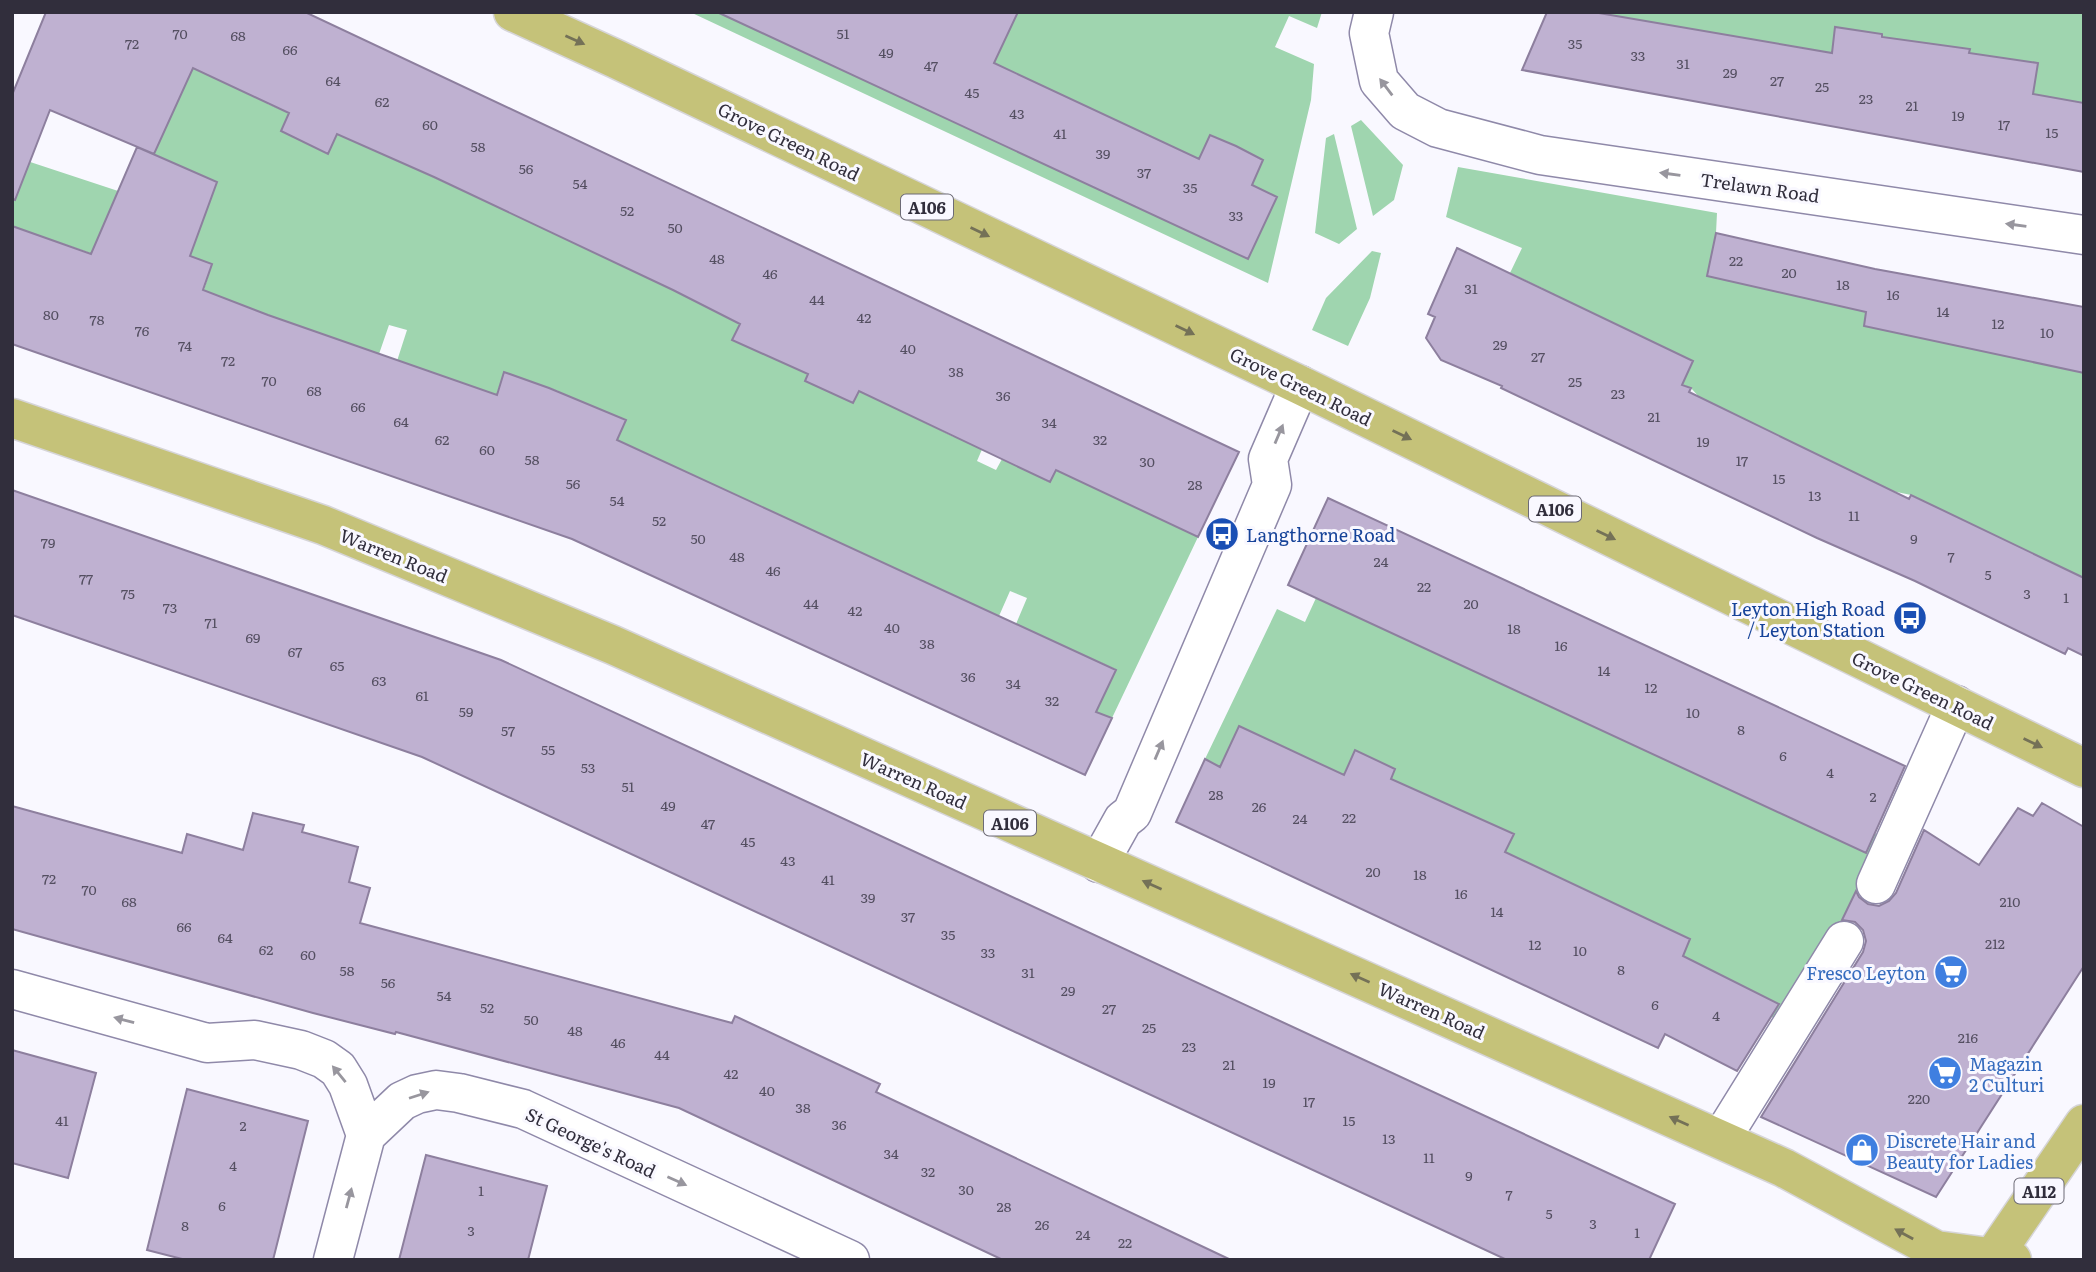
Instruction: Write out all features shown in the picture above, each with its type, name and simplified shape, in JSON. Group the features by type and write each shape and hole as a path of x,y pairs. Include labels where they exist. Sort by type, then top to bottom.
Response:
{"main road":[{"name":"Grove Green Road","path":"513,12 1300,385 2084,768"},
{"name":"Warren Road","path":"12,418 335,531 613,645 1721,1139 1784,1168 1936,1250 1999,1259"},
{"name":"A112","path":"1999,1259 2084,1124"}],"street":[{"name":"Trelawn Road","path":"1374,12 1369,33 1379,81 1405,111 1438,128 1541,155 2084,235"},
{"path":"1099,863 1123,820 1132,813 1272,485 1268,459 1300,385"},
{"path":"1877,884 1956,705"},
{"path":"1721,1139 1844,942"},
{"path":"12,989 208,1043 255,1040 302,1050 324,1059 338,1069 348,1085 366,1136 333,1260"},
{"name":"St George's Road","path":"366,1136 402,1101 436,1090 523,1109 850,1260"}],"green space":[{"path":"690,12 718,12 935,113 1276,197 1252,185 1263,160 1211,135 1198,160 994,64 1015,18 1003,12 1322,12 1317,28 1289,16 1275,47 1314,64 1311,100 1268,283"},
{"path":"1593,12 2084,12 2084,103 2033,94 2037,63 2018,60 1965,81 1970,50 1877,65 1882,34 1835,27 1832,54"},
{"path":"193,68 276,86 268,104 289,113 281,131 328,153 338,133 530,222 749,304 733,339 825,339 806,381 853,403 864,380 907,414 954,437 959,428 986,440 977,461 996,470 1002,459 1049,482 1056,470 1198,537 1112,718 1096,712 1115,669 1016,624 1027,598 1010,591 999,616 617,440 626,420 577,400 555,400 558,391 504,372 494,402 397,361 407,330 389,325 379,354 203,293 212,264 191,257 119,263 12,226 12,156 203,219 217,182 151,153 162,125 99,130 55,112 72,70 186,83"},
{"path":"1361,120 1403,165 1394,200 1373,216 1351,126"},
{"path":"1334,134 1357,229 1339,244 1315,233 1326,138"},
{"path":"1458,167 1717,213 1716,233 1707,276 1867,311 1864,326 2084,373 2084,578 1911,495 1892,491 1700,398 1691,388 1529,315 1542,288 1510,273 1522,248 1446,217"},
{"path":"1372,251 1381,253 1370,298 1348,346 1312,330 1326,298"},
{"path":"1316,598 1574,718 1853,823 1882,837 1839,927 1779,1021 1760,1010 1671,980 1690,939 1505,852 1513,834 1472,815 1364,838 1395,769 1355,750 1343,776 1239,727 1220,767 1205,759 1277,609 1305,622"}],"building":[{"path":"46,12 305,12 1239,452 1198,537 1056,470 1050,482 859,391 853,403 805,381 808,374 732,340 740,324 434,177 337,134 328,154 281,131 289,113 193,68 154,154 50,110 15,200 12,199 12,95"},
{"path":"717,12 1018,12 994,63 1199,159 1210,135 1236,146 1263,160 1252,185 1277,197 1248,259"},
{"path":"1547,12 1593,12 1832,53 1835,27 1882,34 1882,37 1970,49 1969,53 2038,63 2033,94 2084,103 2084,172 1522,70"},
{"path":"137,147 217,182 190,256 212,264 203,290 497,395 504,372 626,420 617,440 1116,670 1096,712 1112,718 1085,775 572,539 12,344 12,226 91,254"},
{"path":"1716,233 1875,269 2084,307 2084,373 1864,326 1866,312 1707,276"},
{"path":"1457,248 1693,361 1682,385 1691,388 1689,392 1909,499 1911,495 2084,578 2084,656 2068,648 2065,654 1501,388 1502,386 1441,360 1426,338 1435,317 1428,314"},
{"path":"12,490 501,660 1675,1204 1649,1260 1507,1260 422,757 12,615"},
{"path":"1328,498 1905,766 1866,853 1288,585"},
{"path":"1239,726 1344,775 1355,750 1395,769 1391,779 1514,834 1505,852 1690,939 1683,956 1779,1004 1737,1071 1665,1034 1658,1048 1176,822 1205,759 1220,767"},
{"path":"2042,803 2084,827 2084,966 1936,1197 1761,1117 1863,952 1866,941 1863,930 1855,922 1842,920 1856,891 1868,904 1879,906 1889,901 1896,893 1924,830 1979,865 2018,808 2033,816"},
{"path":"12,806 182,853 187,834 243,850 253,813 304,825 302,832 358,847 349,882 370,888 360,923 732,1023 735,1016 880,1084 876,1092 1231,1260 1003,1260 679,1108 396,1032 395,1034 313,1013 12,929"},
{"path":"12,1050 96,1073 68,1178 12,1163"},
{"path":"187,1089 308,1121 273,1260 186,1260 147,1250"},
{"path":"426,1155 547,1186 528,1260 399,1260"}],"place":[{"name":"Langthorne Road","path":"1222,534"},
{"name":"Leyton High Road / Leyton Station","path":"1910,618"},
{"name":"Fresco Leyton","path":"1951,972"},
{"name":"Magazin 2 Culturi","path":"1945,1073"},
{"name":"Discrete Hair and Beauty for Ladies","path":"1862,1150"}]}
